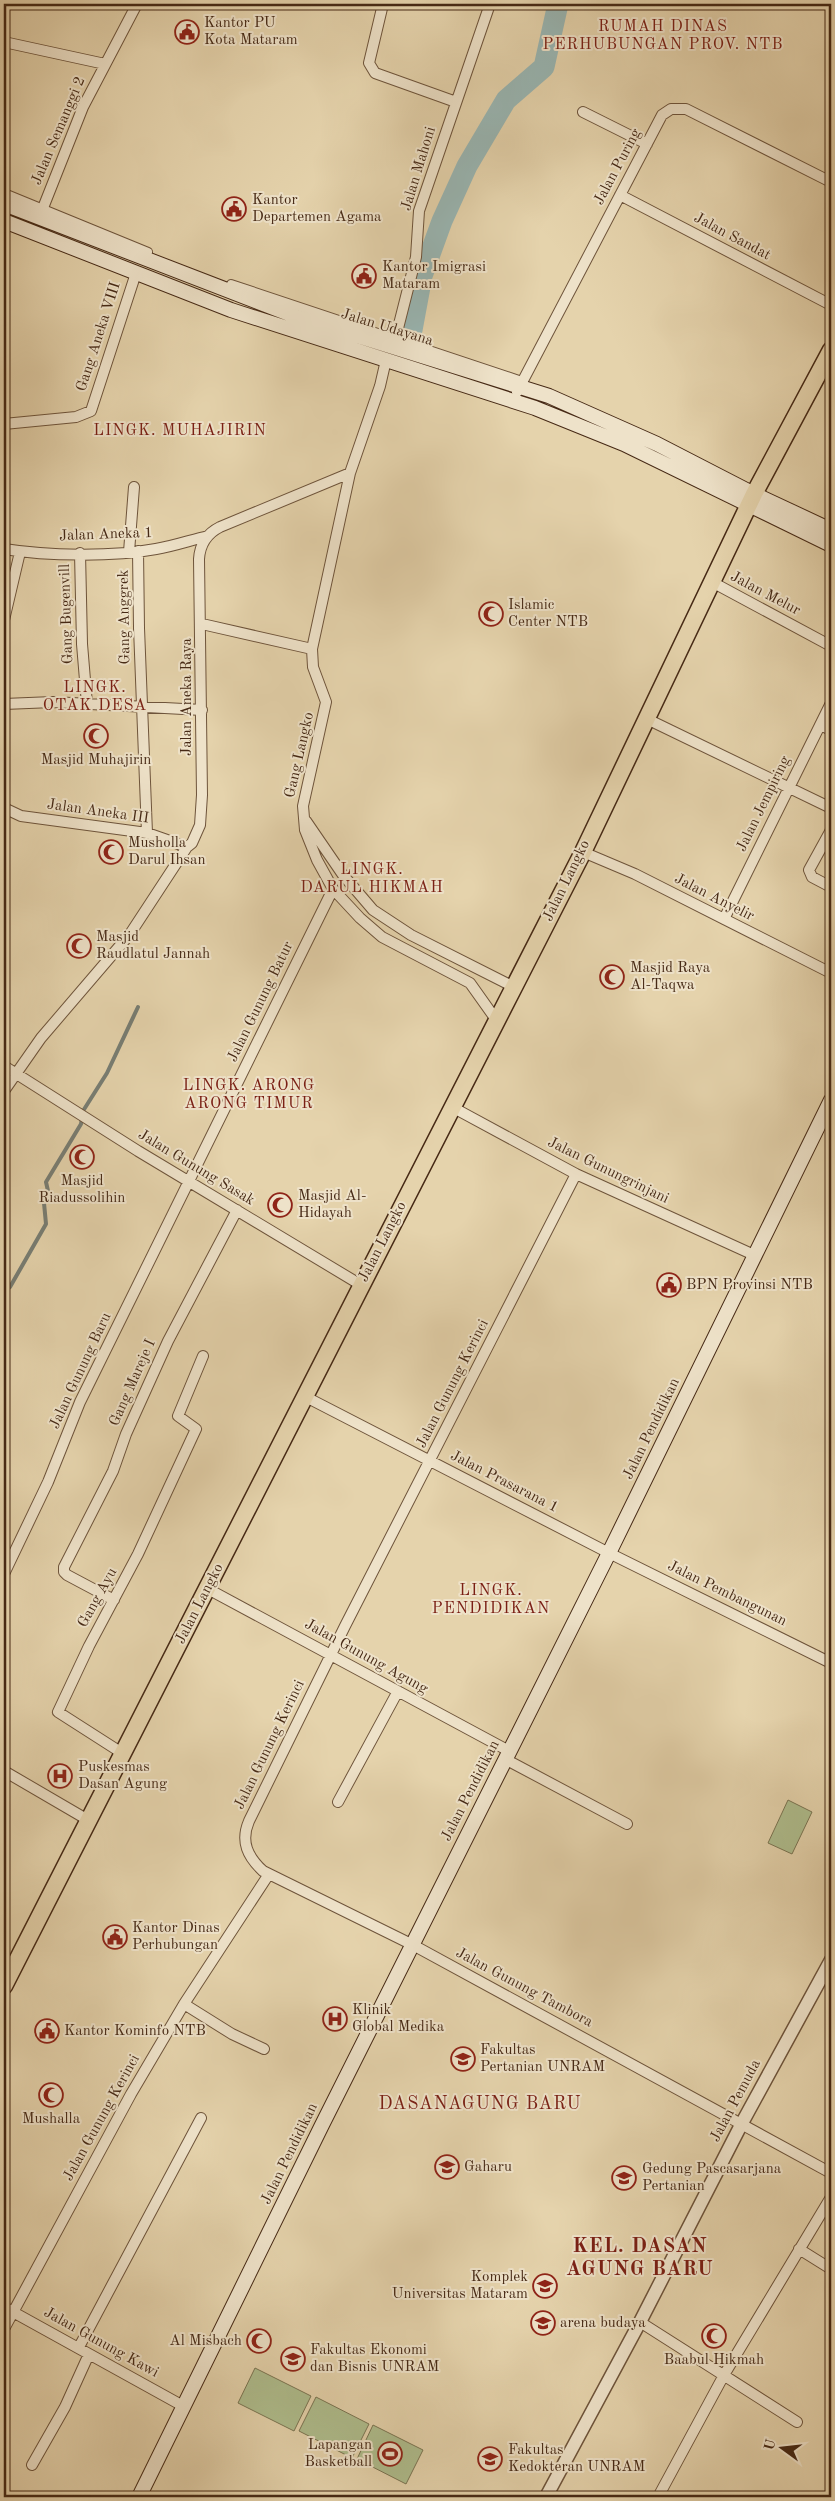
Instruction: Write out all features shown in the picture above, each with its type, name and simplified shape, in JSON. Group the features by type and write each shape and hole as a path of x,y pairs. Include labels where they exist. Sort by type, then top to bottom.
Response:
{"main road":[{"name":"Jalan Udayana","path":"4,204 41,214 207,284 392,352 491,393 515,400 624,444 752,500"},
{"name":"Jalan Udayana","path":"4,221 272,324 392,352"},
{"name":"Jalan Langko","path":"4,1986 583,852 752,500 831,350"},
{"name":"Jalan Udayana","path":"412,361 520,383 618,425 752,500"},
{"path":"491,393 495,378"},
{"path":"752,500 831,530"},
{"path":"752,500 831,545"},
{"name":"Jalan Pendidikan","path":"139,2497 412,1945 610,1554 831,1100"}],"street":[{"name":"Jalan Semanggi 2","path":"41,214 83,107 137,4"},
{"path":"384,4 369,63 371,69 376,73 456,102"},
{"name":"Jalan Mahoni","path":"392,352 416,257 419,211 490,4"},
{"path":"4,42 105,64"},
{"name":"Jalan Puring","path":"515,400 520,383 662,115 671,109 686,108 831,182"},
{"path":"583,112 646,144"},
{"path":"4,194 41,214"},
{"name":"Jalan Sandat","path":"620,195 831,305"},
{"name":"Gang Aneka VIII","path":"4,424 76,417 91,411 136,273"},
{"path":"208,536 220,527 350,472 392,352 520,383"},
{"name":"Gang Langko","path":"350,472 312,649 313,667 326,702 305,791 304,818 310,844 333,889 360,918 382,937 470,983 497,1021"},
{"name":"Gang Anggrek","path":"134,487 134,552 147,832"},
{"name":"Jalan Aneka 1","path":"4,549 20,552 134,552 157,549 208,536"},
{"name":"Jalan Aneka Raya","path":"4,1091 70,1003 126,940 187,847 195,838 202,812 202,624 199,554 208,536"},
{"path":"4,620 20,552"},
{"name":"Gang Bugenvill","path":"80,553 82,644 87,704"},
{"name":"Jalan Melur","path":"712,582 831,646"},
{"path":"202,624 312,649"},
{"path":"4,704 53,702 142,705 202,710"},
{"name":"Jalan Jempiring","path":"724,919 831,703"},
{"path":"647,719 789,786 831,808"},
{"path":"820,724 831,730"},
{"name":"Jalan Aneka III","path":"4,808 21,816 147,832 187,847"},
{"path":"304,818 343,875 373,910 411,936 514,987"},
{"path":"831,830 809,870 812,877 831,887"},
{"name":"Jalan Anyelir","path":"583,852 724,919 831,973"},
{"name":"Jalan Gunung Batur","path":"190,1182 333,889"},
{"name":"Jalan Gunung Sasak","path":"4,1066 362,1286"},
{"name":"Jalan Gunungrinjani","path":"452,1107 576,1174 754,1255"},
{"name":"Jalan Gunung Kerinci","path":"4,2329 8,2309 131,2094 184,2004 269,1874 257,1865 248,1853 245,1839 247,1826 331,1655 576,1174"},
{"name":"Jalan Gunung Baru","path":"4,1574 48,1482 80,1402 190,1182"},
{"name":"Gang Mareje I","path":"114,1600 64,1572 64,1567 113,1471 126,1434 168,1341 237,1210"},
{"name":"Gang Ayu","path":"122,1753 58,1712 89,1646 138,1554 196,1428 178,1416 203,1356"},
{"name":"Jalan Prasarana 1","path":"304,1396 610,1554"},
{"name":"Jalan Pembangunan","path":"610,1554 831,1663"},
{"name":"Jalan Gunung Agung","path":"208,1589 398,1692 627,1824"},
{"path":"338,1802 398,1692"},
{"path":"4,1771 41,1795 88,1820"},
{"name":"Jalan Gunung Tambora","path":"269,1874 412,1945 831,2173"},
{"name":"Jalan Pemuda","path":"546,2497 640,2322 742,2123 830,1968"},
{"path":"184,2004 232,2034 264,2050"},
{"path":"79,2347 201,2118"},
{"path":"658,2497 724,2375 831,2197"},
{"path":"799,2249 831,2269"},
{"name":"Jalan Gunung Kawi","path":"8,2309 183,2406"},
{"path":"640,2322 797,2422"},
{"path":"32,2464 65,2407 89,2354"}],"green space":[{"path":"788,1800 812,1812 792,1854 768,1843"},
{"path":"255,2368 311,2396 294,2431 238,2403"},
{"path":"316,2397 369,2424 352,2458 299,2431"},
{"name":"Lapangan Basketball","path":"373,2425 423,2450 406,2484 357,2459"}],"waterway":[{"path":"412,330 422,276 442,221 467,166 506,100 544,67 558,4"},
{"path":"4,1291 10,1287 46,1224 44,1203 48,1191 46,1182 81,1124 83,1111 107,1073 138,1007"}],"place":[{"name":"Kantor PU Kota Mataram","path":"187,32"},
{"name":"Kantor Departemen Agama","path":"234,209"},
{"name":"Kantor Imigrasi Mataram","path":"364,276"},
{"name":"Islamic Center NTB","path":"491,614"},
{"name":"Masjid Muhajirin","path":"96,736"},
{"name":"Musholla Darul Ihsan","path":"111,852"},
{"name":"Masjid Raudlatul Jannah","path":"79,946"},
{"name":"Masjid Raya Al-Taqwa","path":"612,977"},
{"name":"Masjid Riadussolihin","path":"82,1157"},
{"name":"Masjid Al- Hidayah","path":"280,1205"},
{"name":"BPN Provinsi NTB","path":"669,1285"},
{"name":"Puskesmas Dasan Agung","path":"60,1776"},
{"name":"Kantor Dinas Perhubungan","path":"115,1937"},
{"name":"Klinik Global Medika","path":"335,2019"},
{"name":"Kantor Kominfo NTB","path":"47,2031"},
{"name":"Fakultas Pertanian UNRAM","path":"463,2059"},
{"name":"Mushalla","path":"51,2095"},
{"name":"Gaharu","path":"447,2167"},
{"name":"Gedung Pascasarjana Pertanian","path":"624,2178"},
{"name":"Komplek Universitas Mataram","path":"545,2286"},
{"name":"arena budaya","path":"543,2323"},
{"name":"Baabul Hikmah","path":"714,2336"},
{"name":"Al Misbach","path":"259,2341"},
{"name":"Fakultas Ekonomi dan Bisnis UNRAM","path":"293,2359"},
{"name":"Lapangan Basketball","path":"390,2454"},
{"name":"Fakultas Kedokteran UNRAM","path":"490,2459"}],"district":[{"name":"RUMAH DINAS PERHUBUNGAN PROV. NTB","path":"663,36"},
{"name":"LINGK. MUHAJIRIN","path":"180,431"},
{"name":"LINGK. OTAK DESA","path":"95,697"},
{"name":"LINGK. DARUL HIKMAH","path":"372,879"},
{"name":"LINGK. ARONG ARONG TIMUR","path":"249,1095"},
{"name":"LINGK. PENDIDIKAN","path":"491,1600"},
{"name":"DASANAGUNG BARU","path":"480,2104"},
{"name":"KEL. DASAN AGUNG BARU","path":"640,2258"}]}
